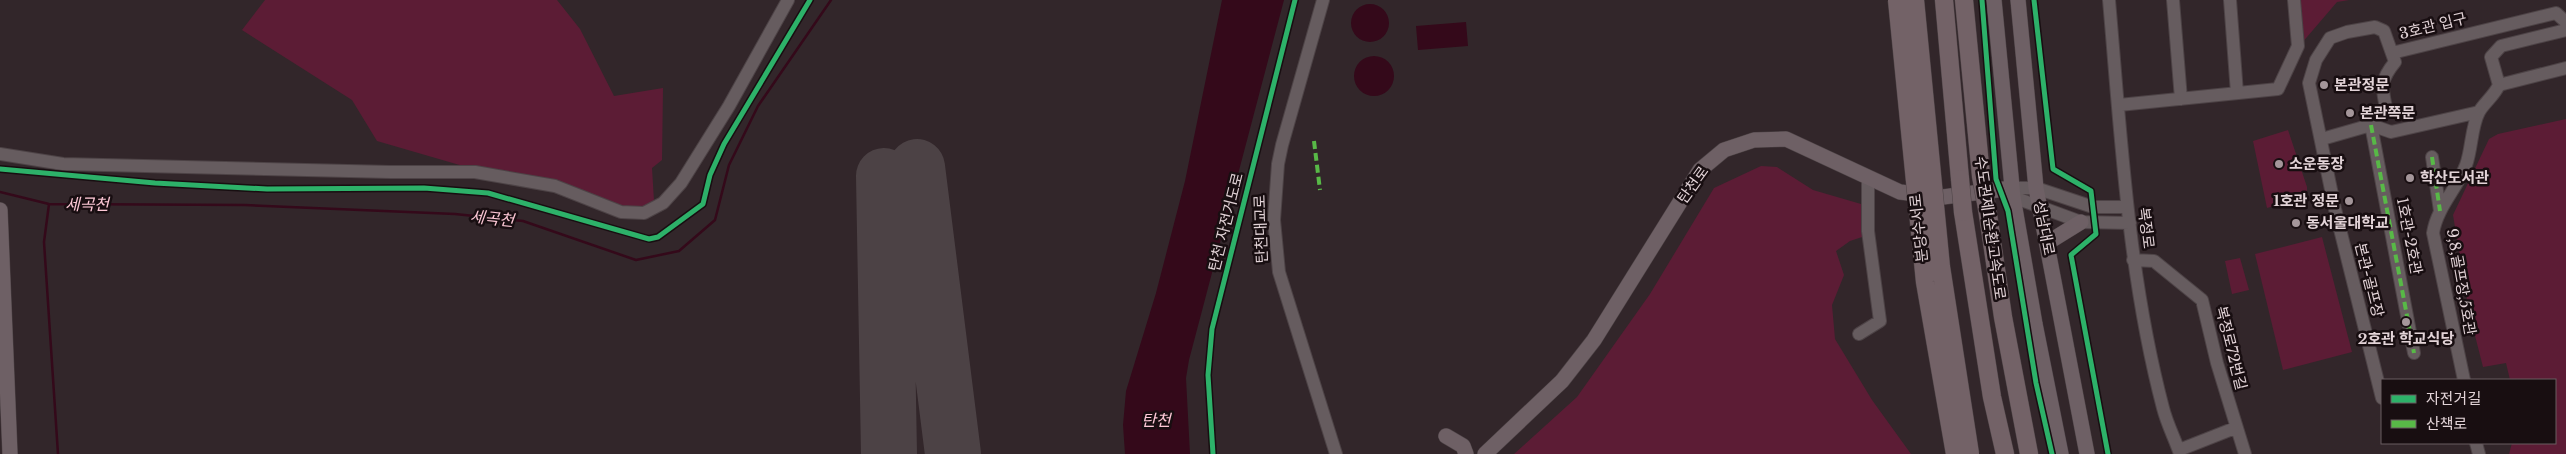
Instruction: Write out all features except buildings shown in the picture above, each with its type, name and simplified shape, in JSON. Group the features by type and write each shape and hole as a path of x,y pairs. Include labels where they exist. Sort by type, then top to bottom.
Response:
{"highway":[{"name":"분당수서로","path":"1897,0 1925,282 1955,454"},
{"name":"분당수서로","path":"1915,0 1941,267 1970,454"},
{"name":"수도권제1순환고속도로","path":"1944,0 1963,212 1992,397 2005,454"},
{"name":"수도권제1순환고속도로","path":"1964,0 1981,176 2003,317 2029,454"}],"main road":[{"name":"성남대로","path":"1994,0 2010,192 2061,454"},
{"name":"성남대로","path":"2018,0 2036,188 2087,454"},
{"name":"탄천로","path":"1485,454 1562,381 1594,340 1700,170 1724,150 1754,140 1786,139 1900,192 1943,197 2010,192"},
{"path":"0,210 10,454"},
{"path":"2047,243 2081,222"},
{"path":"1446,436 1463,446 1466,454"}],"street":[{"path":"0,154 64,164 390,172 475,172 555,186 621,212 644,213 663,203 681,183 729,106 788,0"},
{"name":"탄천대교로","path":"1323,0 1282,145 1278,164 1274,220 1279,272 1336,454"},
{"name":"복정로","path":"2109,0 2133,260 2153,366 2164,410 2180,452"},
{"path":"2172,0 2182,99"},
{"path":"2230,0 2237,93"},
{"path":"2119,105 2278,89 2298,46 2294,0"},
{"name":"3호관 입구","path":"2392,53 2556,13 2566,22"},
{"name":"본관-골프장","path":"2381,394 2335,209 2309,83 2316,60 2330,38 2347,32 2375,27 2384,31 2392,53"},
{"path":"2566,30 2501,46 2491,57 2499,85 2566,68"},
{"path":"2322,139 2371,125 2386,107 2382,90 2384,75 2395,62 2392,53"},
{"name":"9,8,골프장,5호관","path":"2464,379 2433,233 2435,218 2466,165 2479,112 2493,97 2499,85"},
{"path":"2371,125 2391,132 2479,112"},
{"name":"1호관-2호관","path":"2371,125 2414,353"},
{"path":"2432,157 2440,211"},
{"path":"1859,334 1880,321 1868,231 1868,177"},
{"path":"2010,192 2036,188 2093,207 2127,207"},
{"path":"2010,192 2040,208 2081,222 2130,223"},
{"name":"복정로72번길","path":"2133,260 2154,261 2202,300 2235,428 2245,454"},
{"path":"2180,452 2235,428"}],"shaded area":[{"path":"265,0 557,0 580,29 614,96 663,88 662,160 652,168 654,201 642,208 620,206 463,166 377,141 352,100 242,30"},
{"path":"2298,0 2349,0 2337,2 2301,44"},
{"path":"2566,119 2566,454 2509,454 2512,444 2556,444 2556,379 2510,379 2506,363 2483,367 2469,312 2453,215 2489,139 2498,134"},
{"name":"소운동장","path":"2288,130 2307,187 2307,196 2267,208 2253,141"},
{"path":"1761,166 1777,167 1813,190 1861,204 1862,237 1850,241 1836,251 1844,275 1832,305 1835,339 1872,400 1911,454 1514,454 1577,397 1650,294 1714,188"},
{"path":"2322,237 2352,352 2283,370 2255,254"},
{"path":"2240,258 2249,290 2232,294 2225,261"}],"water":[{"name":"탄천","path":"1222,0 1284,0 1189,360 1186,378 1190,454 1125,454 1123,425 1126,391 1156,293 1185,181"},
{"path":"1370,4 1383,10 1389,23 1383,36 1370,42 1357,36 1351,23 1357,10"},
{"path":"1466,22 1468,46 1418,50 1416,26"},
{"path":"1374,56 1388,62 1394,76 1388,90 1374,96 1360,90 1354,76 1360,62"}],"waterway":[{"name":"세곡천","path":"0,192 49,204 245,205 455,214 523,221 636,260 679,251 715,220 729,165 758,106 831,0"},
{"path":"49,204 44,242 58,454"}],"runway":[{"path":"917,167 953,454"},
{"path":"884,176 889,454"}],"marked path":[{"path":"2371,125 2414,353"},
{"path":"1314,141 1320,190"},
{"path":"2432,157 2440,211"}],"cycle path":[{"path":"0,169 155,183 267,189 424,188 488,193 649,239 658,237 703,204 710,175 724,144 810,0"},
{"name":"탄천 자전거도로","path":"1213,454 1208,375 1212,329 1295,0"},
{"path":"1982,0 1996,179 2008,211 2036,383 2052,454"},
{"path":"2034,0 2053,169 2091,191 2096,234 2071,255 2108,454"}],"place":[{"name":"본관정문","path":"2324,85"},
{"name":"본관쪽문","path":"2350,113"},
{"name":"소운동장","path":"2279,164"},
{"name":"학산도서관","path":"2410,178"},
{"name":"1호관 정문","path":"2349,201"},
{"name":"동서울대학교","path":"2296,223"},
{"name":"2호관 학교식당","path":"2406,322"}]}
